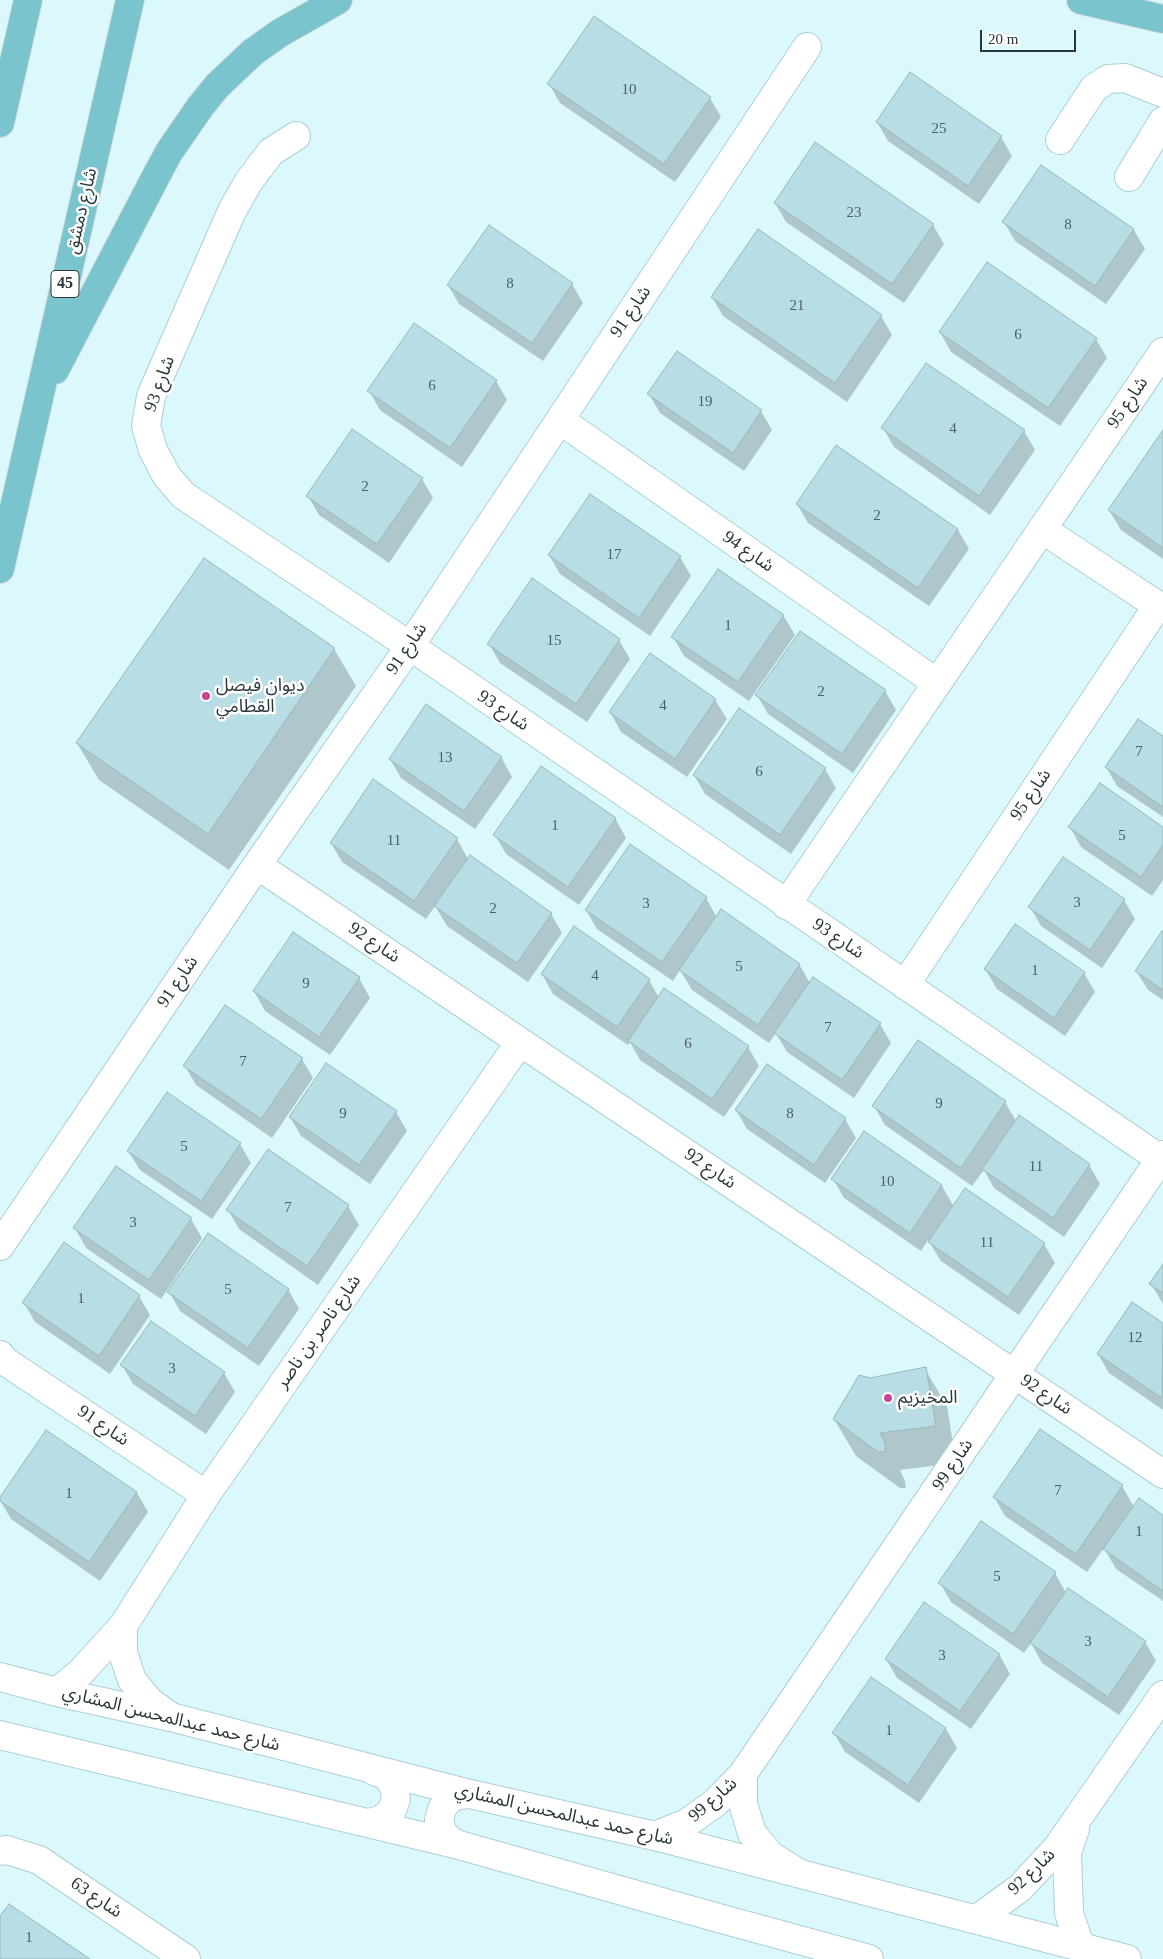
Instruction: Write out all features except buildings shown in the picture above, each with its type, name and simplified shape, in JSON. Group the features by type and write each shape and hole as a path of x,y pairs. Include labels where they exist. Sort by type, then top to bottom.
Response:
{"main road":[{"path":"0,123 28,0"},
{"name":"شارع دمشق","path":"0,569 130,0"},
{"path":"38,405 169,152 200,107 217,86 253,52 288,28 338,0"},
{"path":"1081,0 1163,19"}],"street":[{"name":"شارع 91","path":"0,1246 257,864 410,646 807,47"},
{"path":"1060,140 1094,88 1108,79 1125,78 1163,93"},
{"path":"1129,177 1163,121"},
{"name":"شارع 93","path":"296,136 272,152 249,182 232,211 152,396 146,426 153,450 166,475 183,495 410,646 786,905 1162,1158"},
{"name":"شارع 95","path":"786,905 1163,352"},
{"name":"شارع 94","path":"560,420 937,683"},
{"name":"شارع 95","path":"905,985 1160,607 1042,529"},
{"name":"شارع 92","path":"257,864 1163,1474"},
{"name":"شارع ناصر بن ناصر","path":"56,1692 80,1672 123,1626 206,1495 520,1042"},
{"name":"شارع 99","path":"655,1836 687,1823 715,1803 743,1774 1162,1158"},
{"name":"شارع 91","path":"0,1355 6,1362 206,1495"},
{"path":"123,1626 123,1653 132,1680 149,1701 172,1717"},
{"name":"شارع حمد عبدالمحسن المشاري","path":"0,1677 56,1692 172,1717 470,1794 655,1836 1127,1959"},
{"name":"شارع 92","path":"977,1919 1020,1888 1057,1848 1163,1695"},
{"path":"0,1735 459,1845 856,1957"},
{"path":"368,1822 381,1820 391,1812 396,1800 394,1787 387,1776 374,1770"},
{"name":"شارع 99","path":"743,1774 743,1804 752,1833 771,1856 798,1872"},
{"path":"459,1845 449,1840 442,1831 439,1820 442,1809 448,1800 458,1795 470,1794"},
{"name":"شارع 92","path":"1079,1818 1067,1853 1069,1913 1080,1946"},
{"name":"شارع 63","path":"0,1851 7,1850 40,1860 186,1959"}],"place":[{"name":"ديوان فيصل القطامي","path":"206,696"},
{"name":"المخيزيم","path":"888,1398"}]}
